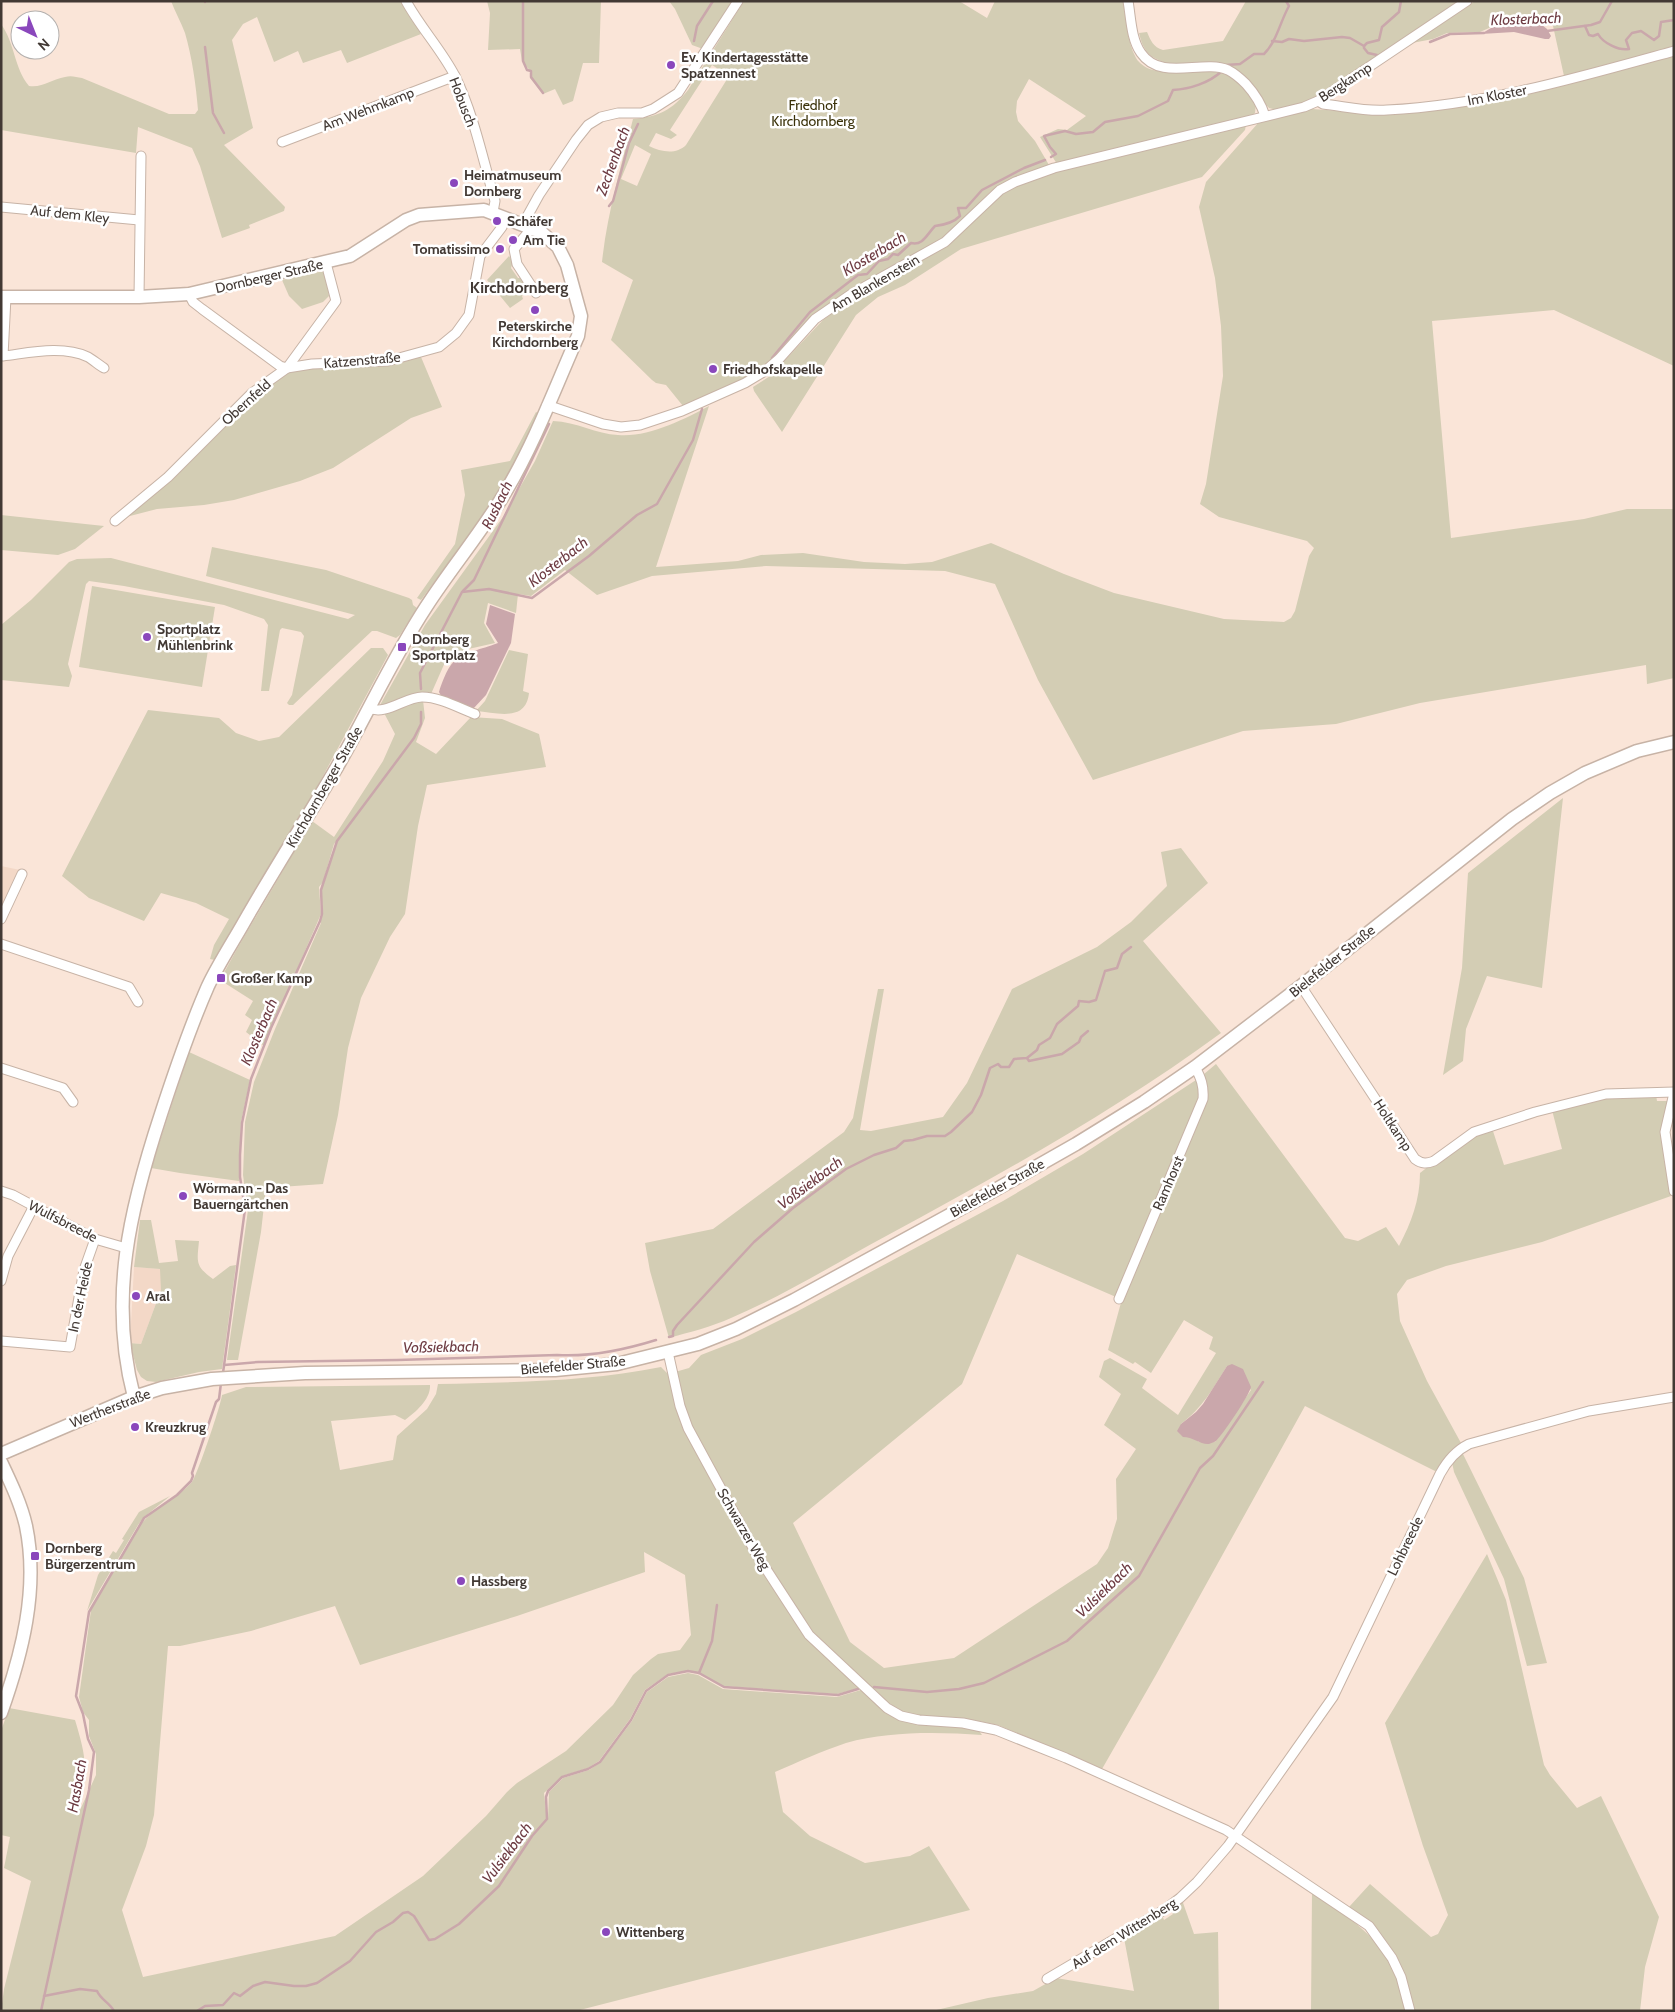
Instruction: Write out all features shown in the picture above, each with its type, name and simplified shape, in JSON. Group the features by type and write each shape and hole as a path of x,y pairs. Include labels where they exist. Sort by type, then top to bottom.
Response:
{"street":[{"name":"Hobusch","path":"406,1 438,46 455,76 465,100 495,202 493,212"},
{"path":"536,293 517,264 514,249 527,226 543,189 576,140 588,125 601,117 618,113 642,113 653,109 678,93 738,1"},
{"path":"1128,1 1136,46 1144,58 1160,66 1172,69 1216,68 1229,71 1242,80 1256,96 1265,116"},
{"name":"Bergkamp","path":"1208,130 1304,107 1318,101 1467,1"},
{"name":"Im Kloster","path":"1318,101 1323,104 1385,111 1473,101 1565,81 1674,51"},
{"name":"Am Wehmkamp","path":"282,142 455,76"},
{"name":"Am Blankenstein","path":"548,405 603,424 620,427 640,425 682,411 765,372 815,319 850,295 946,242 1000,190 1015,182 1054,168 1208,130"},
{"path":"139,297 141,156"},
{"name":"Auf dem Kley","path":"1,207 139,220"},
{"name":"Dornberger Straße","path":"4,297 139,297 189,294 326,263 356,253 406,220 418,216 476,210 493,212 527,226"},
{"name":"Katzenstraße","path":"287,368 312,364 388,361 429,351 444,343 456,333 469,315 480,256 502,227 506,218"},
{"name":"Kirchdornberger Straße","path":"134,1397 125,1365 122,1315 126,1248 142,1174 183,1050 209,986 258,897 323,790 414,625 441,583 495,510 508,488 548,405 578,336 581,316 567,264 562,253 548,236 527,226"},
{"name":"Obernfeld","path":"115,520 168,477 252,393 287,368 336,300 326,263"},
{"path":"189,294 193,302 202,309 280,366 287,368"},
{"path":"4,297 3,356 41,351 70,352 87,357 104,368"},
{"path":"369,708 379,710 420,697 432,698 475,714"},
{"name":"Bielefelder Straße","path":"222,1377 304,1373 555,1370 617,1364 698,1344 736,1329 803,1295 1076,1144 1195,1067 1301,986 1486,839 1550,793 1585,773 1637,751 1674,742"},
{"path":"1,919 22,874"},
{"path":"1,944 129,987 138,1002"},
{"name":"Holtkamp","path":"1301,986 1420,1163 1428,1164 1434,1161 1474,1132 1535,1112 1606,1094 1674,1092 1665,1132 1674,1191"},
{"name":"Ramhorst","path":"1119,1299 1203,1099 1204,1088 1195,1067"},
{"path":"1,1068 63,1088 73,1102"},
{"name":"Wulfsbreede","path":"1,1191 34,1206 95,1239 126,1248"},
{"path":"1,1282 8,1256 34,1206"},
{"name":"In der Heide","path":"1,1341 70,1347 84,1270 95,1239"},
{"name":"Schwarzer Weg","path":"668,1352 680,1406 688,1428 757,1555 809,1634 858,1683 887,1708 901,1716 919,1720 970,1724 996,1730 1066,1758 1236,1834 1311,1888 1369,1926 1381,1940 1401,1977 1410,2011"},
{"name":"Wertherstraße","path":"1,1454 134,1397 162,1388 222,1377"},
{"name":"Lohbreede","path":"1236,1834 1333,1696 1436,1483 1451,1456 1460,1448 1469,1444 1589,1410 1674,1397"},
{"path":"1,1462 16,1496 26,1526 30,1584 28,1614 19,1659 1,1713"},
{"name":"Auf dem Wittenberg","path":"1047,1979 1151,1918 1180,1898 1197,1882 1236,1834"}],"shaded area":[{"path":"1506,19 1522,26 1542,25 1551,36 1549,39 1545,39 1514,32 1481,34"},
{"path":"490,605 515,614 511,643 486,695 473,709 441,696 439,692 449,669 459,657 498,643 486,624"},
{"path":"1,866 20,870 1,908"},
{"path":"134,1267 161,1269 161,1290 141,1344 130,1343"},
{"path":"1232,1364 1243,1369 1251,1387 1235,1415 1215,1442 1206,1444 1183,1437 1177,1431 1181,1424 1203,1404 1227,1366"}],"green space":[{"path":"171,1 403,1 421,34 347,63 341,50 303,63 298,51 274,62 257,17 243,24 232,40 253,128 224,145 285,207 284,211 249,225 250,228 222,238 200,166 192,148 138,127 136,153 1,130 1,24 10,42 10,60 16,60 29,86 43,85 67,76 82,78 169,114 195,114 198,110 195,81 185,33"},
{"path":"487,1 601,1 599,63 583,63 573,101 563,105 555,89 543,94 530,78 531,72 522,61 520,49 488,50 490,13"},
{"path":"669,1 735,1 703,49 692,45 675,9"},
{"name":"Friedhof Kirchdornberg","path":"744,1 959,1 987,18 995,1 1124,1 1133,52 1143,66 1165,72 1215,72 1225,74 1238,82 1256,103 1255,113 1250,117 1057,164 1040,137 1058,129 1067,130 1086,116 1029,79 1017,101 1016,112 1018,121 1035,141 1049,165 1008,181 990,192 943,239 847,292 813,318 778,355 752,376 683,406 666,385 652,380 611,340 633,280 602,262 611,208 633,119 658,114 670,108 688,90","holes":["712,65 729,76 686,145 678,150 668,152 649,146 656,133 671,139 677,135 670,130","635,145 651,154 637,186 621,179"]},
{"path":"1246,1 1461,1 1311,100 1277,110 1269,108 1241,75 1192,69 1167,63 1149,54 1142,44 1139,33 1147,32 1151,41 1163,50 1223,41"},
{"path":"1475,1 1674,1 1674,47 1564,76 1553,26 1544,20 1523,23 1513,17 1502,18 1480,32 1447,33 1433,39 1412,43"},
{"path":"1674,56 1674,366 1554,310 1432,321 1451,538 1584,519 1627,509 1674,509 1674,678 1647,684 1646,665 1420,703 1336,724 1243,731 1093,780 1038,680 995,584 945,571 766,566 652,576 597,595 565,570 531,596 518,594 516,613 488,603 484,623 495,643 464,650 446,660 431,694 381,707 380,705 425,625 503,517 535,461 553,421 570,423 602,433 618,435 641,434 653,431 709,406 656,567 738,561 761,555 803,553 864,562 905,564 932,562 991,543 1114,593 1224,619 1284,622 1291,618 1295,611 1309,556 1314,548 1307,541 1219,517 1200,504 1206,484 1223,376 1221,326 1215,278 1199,207 1206,182 1259,122 1312,109 1385,114 1565,83"},
{"path":"1246,125 1245,130 1202,177 961,249 905,285 878,297 856,315 782,432 754,391 753,387 770,376 823,320 852,299 948,245 998,197 1015,187 1057,172"},
{"path":"509,256 513,262 511,268 518,278 522,278 528,288 522,296 523,299 510,308 487,280"},
{"path":"325,272 329,296 323,302 302,309 289,296 282,280"},
{"path":"434,351 421,357 442,407 411,418 333,468 300,481 234,500 157,509 126,517 249,400 286,374 298,370"},
{"path":"536,412 538,413 516,463 482,517 421,600 417,598 455,544 465,495 461,470 510,461"},
{"path":"1,515 104,526 75,549 58,555 1,550"},
{"path":"212,547 326,570 409,598 417,608 400,635 396,638 372,631 293,705 289,705 287,703 292,695 304,636 301,632 282,628 280,630 269,691 261,691 268,625 264,619 224,605 89,581 86,584 68,664 72,676 69,687 1,680 1,625 31,600 69,562 77,559 111,558 348,619 355,615 206,576"},
{"name":"Sportplatz Mühlenbrink","path":"92,586 215,607 202,687 79,667"},
{"path":"371,648 383,648 388,655 316,789 215,960 210,959 214,945 229,919 196,903 161,893 144,921 89,898 62,876 148,710 219,718 236,733 259,741 279,737"},
{"path":"509,650 528,654 523,691 529,693 527,702 523,708 510,714 476,711 485,701"},
{"path":"423,700 425,718 416,742 436,754 471,717 502,719 539,734 546,767 427,785 418,826 405,914 390,937 361,998 348,1048 338,1115 323,1184 266,1188 261,1232 238,1360 227,1360 248,1210 243,1175 245,1122 254,1082 321,923 322,887 338,840 334,844 323,882 319,887 321,914 264,1046 246,1032 252,1020 245,1015 253,1001 220,980 312,821 334,837 383,761 395,734 383,711"},
{"path":"1563,798 1542,988 1487,976 1466,1029 1463,1061 1443,1075 1462,968 1468,873"},
{"path":"1181,848 1208,883 1143,941 1221,1033 1100,1114 974,1188 751,1309 723,1321 669,1338 650,1271 645,1243 713,1229 844,1132 853,1118 878,989 884,989 860,1130 871,1131 943,1117 967,1083 1012,989 1097,947 1131,922 1167,886 1161,852"},
{"path":"189,1052 250,1080 241,1122 239,1181 151,1168"},
{"path":"1216,1064 1345,1238 1358,1241 1386,1227 1399,1246 1414,1211 1420,1183 1420,1173 1446,1154 1473,1136 1492,1128 1504,1165 1562,1149 1552,1110 1606,1096 1656,1095 1657,1101 1668,1101 1662,1133 1671,1196 1542,1242 1446,1266 1407,1280 1397,1294 1400,1321 1427,1381 1461,1443 1448,1454 1437,1472 1305,1406 1102,1769 998,1725 963,1718 919,1717 901,1712 867,1686 837,1694 723,1686 699,1673 687,1671 668,1674 645,1690 630,1719 599,1761 588,1768 562,1776 544,1793 547,1820 549,1792 563,1778 589,1770 601,1762 632,1721 647,1692 668,1677 688,1673 698,1675 723,1689 837,1697 861,1690 884,1711 977,1728 982,1735 948,1733 896,1734 846,1743 775,1772 783,1812 810,1836 865,1863 910,1856 929,1846 970,1910 576,2011 1,2011 4,1989 31,1881 4,1868 10,1837 1,1835 1,1731 9,1708 75,1720 85,1764 80,1810 96,1775 96,1754 89,1736 89,1720 83,1712 79,1697 91,1610 141,1524 192,1482 218,1412 222,1395 246,1387 430,1385 430,1390 425,1400 405,1420 395,1415 331,1421 340,1470 393,1460 397,1436 427,1409 436,1394 438,1384 523,1382 605,1376 661,1367 668,1374 689,1368 701,1355 742,1339 796,1312 1003,1201 1083,1154 1196,1080 1200,1089 1200,1097 1116,1297 1017,1254 962,1384 793,1523 850,1642 884,1668 954,1658 1097,1564 1108,1548 1117,1519 1116,1479 1136,1449 1104,1425 1121,1394 1099,1377 1104,1361 1110,1358 1147,1379 1142,1388 1178,1415 1216,1353 1209,1349 1213,1337 1184,1320 1151,1373 1135,1362 1133,1364 1108,1350 1122,1299 1206,1099 1207,1086 1204,1074","holes":["1227,1366 1251,1390 1215,1442 1199,1442 1181,1424 1201,1405","644,1552 685,1575 691,1635 680,1650 658,1654 633,1675 613,1705 566,1751 517,1783 486,1816 423,1876 335,1936 143,1977 122,1910 146,1846 154,1815 168,1646 180,1646 251,1631 335,1606 360,1665 517,1616 645,1572"]},
{"path":"140,1220 151,1220 159,1263 178,1261 175,1240 199,1241 198,1263 203,1271 213,1279 230,1266 236,1265 222,1369 199,1372 156,1382 147,1381 141,1377 137,1370 130,1343 141,1344 161,1290 160,1269 134,1267"},
{"path":"1462,1452 1524,1578 1547,1663 1527,1666 1504,1579 1454,1472 1452,1462"},
{"path":"170,1496 143,1518 87,1611 98,1575 113,1551 116,1553 124,1540 122,1539 139,1512"},
{"path":"1487,1554 1506,1600 1544,1765 1577,1808 1601,1796 1659,1917 1645,1967 1640,2011 1413,2011 1404,1977 1393,1952 1376,1930 1349,1907 1370,1884 1431,1937 1438,1934 1448,1915 1423,1846 1385,1723"},
{"path":"1312,1892 1349,1918 1372,1938 1381,1949 1396,1976 1405,2011 1311,2011"},
{"path":"1182,1900 1194,1934 1218,1932 1219,2011 932,2011 988,1998 1033,1991 1056,1978 1134,1991 1124,1938 1162,1915 1164,1920 1173,1914 1171,1909"}],"waterway":[{"name":"Rusbach","path":"523,1 523,61 527,70 531,71 531,77 543,93"},
{"name":"Zechenbach","path":"694,41 697,26 713,1"},
{"name":"Klosterbach","path":"1226,67 1226,65 1240,64 1254,54 1264,54 1275,37 1289,6 1286,1"},
{"name":"Klosterbach","path":"1272,41 1282,42 1289,39 1304,41 1342,37 1350,38 1364,46 1367,43 1379,40 1382,27 1399,12 1401,1"},
{"name":"Klosterbach","path":"1547,31 1600,22 1612,1"},
{"path":"1585,26 1589,35 1598,34 1607,43 1616,48 1629,49 1626,40 1632,33 1641,31 1654,40 1659,36 1661,22 1674,20"},
{"name":"Klosterbach","path":"1430,42 1450,34 1484,33"},
{"name":"Klosterbach","path":"1364,46 1368,53 1377,55"},
{"path":"205,47 213,113 224,133"},
{"name":"Klosterbach","path":"1051,157 1056,154 1044,136 1065,131 1076,134 1093,132 1105,122 1138,116 1168,101 1173,90 1199,85 1222,71"},
{"name":"Zechenbach","path":"609,206 613,201 629,143 638,124"},
{"name":"Klosterbach","path":"772,358 810,312 858,275 867,274 879,261 888,259 893,254 898,255 911,243 919,243 935,226 945,224 960,216 958,208 966,208 982,190 1024,168 1045,160"},
{"name":"Klosterbach","path":"421,689 420,673 462,592 489,589 532,598 589,556 637,515 657,504 693,440 702,409"},
{"name":"Rusbach","path":"463,591 474,580 549,424"},
{"name":"Klosterbach","path":"223,1373 245,1209 240,1177 240,1155 242,1123 251,1079 271,1028 320,921 322,914 321,890 337,841 414,738 421,724 421,712"},
{"name":"Voßsiekbach","path":"669,1337 673,1336 673,1331 677,1325 754,1242 793,1208 846,1169 874,1155 896,1148 904,1141 927,1136 945,1136 951,1132 972,1112 981,1095 990,1068 998,1064 1001,1067 1009,1067 1014,1059 1027,1058 1037,1050 1039,1045 1050,1038 1057,1024 1078,1006 1079,1001 1089,1002 1096,1000 1105,971 1117,968 1122,954 1131,947"},
{"name":"Voßsiekbach","path":"1027,1058 1029,1061 1062,1054 1079,1042 1081,1037 1088,1031"},
{"name":"Voßsiekbach","path":"224,1365 258,1362 582,1355 619,1350 656,1340"},
{"name":"Vulsiekbach","path":"874,1687 927,1692 959,1689 984,1683 1067,1641 1139,1576 1200,1468 1213,1456 1263,1382"},
{"name":"Hasbach","path":"41,2011 89,1790 94,1752 88,1739 83,1714 76,1696 89,1612 144,1518 177,1495 191,1481 216,1402 219,1399 221,1383"},
{"name":"Vulsiekbach","path":"699,1673 712,1641 717,1605"},
{"name":"Vulsiekbach","path":"197,2011 205,2006 223,2005 234,1993 240,1996 253,1986 265,1982 294,1986 306,1986 317,1983 350,1961 376,1932 393,1922 403,1913 408,1912 414,1916 429,1940 435,1939 459,1924 499,1886 532,1836 547,1819 546,1797 548,1791 562,1777 588,1769 600,1762 631,1720 646,1691 668,1675 688,1671 699,1673 724,1687 838,1695 858,1689"},
{"name":"Vulsiekbach","path":"44,1996 80,1989 97,1991 114,2011"}],"place":[{"name":"Ev. Kindertagesstätte Spatzennest","path":"671,65"},
{"name":"Heimatmuseum Dornberg","path":"454,183"},
{"name":"Schäfer","path":"497,221"},
{"name":"Am Tie","path":"513,240"},
{"name":"Tomatissimo","path":"500,249"},
{"name":"Peterskirche Kirchdornberg","path":"535,310"},
{"name":"Friedhofskapelle","path":"713,369"},
{"name":"Sportplatz Mühlenbrink","path":"147,637"},
{"name":"Dornberg Sportplatz","path":"402,647"},
{"name":"Großer Kamp","path":"221,978"},
{"name":"Wörmann - Das Bauerngärtchen","path":"183,1196"},
{"name":"Aral","path":"136,1296"},
{"name":"Kreuzkrug","path":"135,1427"},
{"name":"Dornberg Bürgerzentrum","path":"35,1556"},
{"name":"Hassberg","path":"461,1581"},
{"name":"Wittenberg","path":"606,1932"}],"district":[{"name":"Kirchdornberg","path":"519,287"}]}
